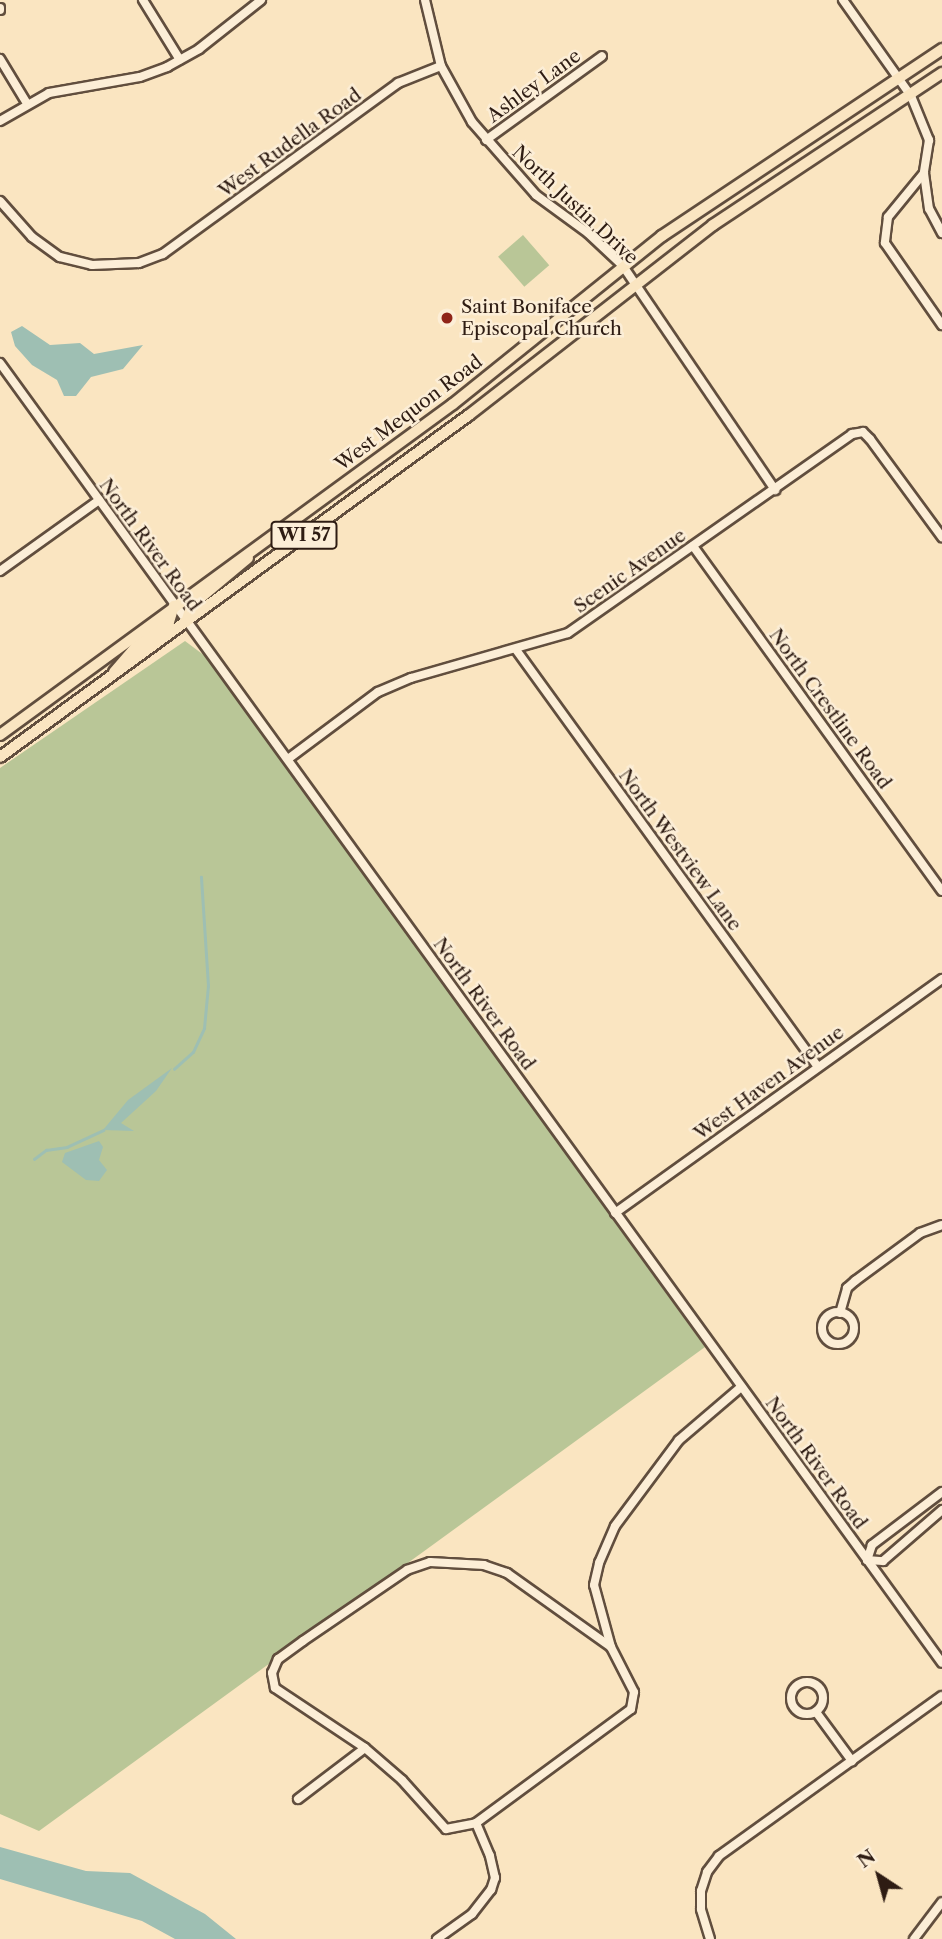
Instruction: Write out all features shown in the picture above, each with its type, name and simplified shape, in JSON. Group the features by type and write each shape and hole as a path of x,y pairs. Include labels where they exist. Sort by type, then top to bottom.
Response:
{"main road":[{"name":"West Mequon Road","path":"0,735 453,404 623,266 716,198 900,80 942,49"},
{"name":"West Mequon Road","path":"0,757 469,415 635,283 754,197 911,96 942,72"},
{"path":"186,622 192,605 231,575 258,545"},
{"path":"109,679 120,662 169,622 174,606"}],"street":[{"path":"144,0 180,60"},
{"path":"0,121 26,102 72,86 140,77 180,60 261,0"},
{"name":"North Justin Drive","path":"425,0 441,66 485,140 536,195 588,233 623,266 635,283"},
{"path":"843,0 911,96 929,140 924,173 929,209 942,233"},
{"name":"Ashley Lane","path":"485,140 602,57"},
{"path":"0,59 26,102"},
{"name":"West Rudella Road","path":"0,201 32,237 60,257 117,266 163,254 398,83 441,66"},
{"path":"924,173 887,217 885,243 942,325"},
{"path":"635,283 775,490"},
{"name":"North River Road","path":"0,363 942,1663"},
{"name":"Scenic Avenue","path":"288,759 378,692 411,678 517,651 568,633 852,434 863,432 942,537"},
{"path":"0,571 99,500"},
{"name":"North Crestline Road","path":"693,546 942,891"},
{"name":"North Westview Lane","path":"517,651 818,1067"},
{"name":"West Haven Avenue","path":"615,1213 942,979"},
{"path":"839,1313 847,1288 855,1281 920,1233 942,1225"},
{"path":"611,1647 507,1573 484,1565 430,1562 407,1570 303,1641 278,1659 272,1673 275,1688 365,1748 402,1780 446,1829 476,1823 631,1709 634,1692 611,1647 594,1585 599,1563 615,1526 676,1444 741,1387"},
{"path":"942,1492 872,1545 867,1560 883,1561 942,1510"},
{"path":"809,1682 822,1692 822,1703 816,1712 801,1713 793,1707 792,1692 798,1684 809,1682"},
{"path":"710,1939 702,1917 701,1891 706,1872 719,1856 942,1696"},
{"path":"816,1712 852,1761"},
{"path":"298,1799 365,1748"},
{"path":"437,1939 472,1913 491,1890 495,1878 491,1856 476,1823"},
{"path":"914,1939 942,1902"}],"green space":[{"path":"523,235 549,265 524,287 498,257"},
{"path":"185,641 205,656 244,708 705,1347 39,1831 0,1814 0,768"}],"water":[{"path":"22,326 50,345 80,343 94,354 143,345 123,369 91,377 76,396 64,396 57,380 32,365 15,346 11,332"},
{"path":"172,1068 156,1091 121,1123 134,1131 103,1130 128,1100"},
{"path":"99,1141 103,1147 99,1160 107,1170 99,1181 86,1180 62,1162 65,1153"},
{"path":"0,1847 86,1871 130,1873 205,1914 236,1939 175,1939 142,1921 0,1879"}],"waterway":[{"path":"174,1069 193,1052 204,1028 208,986 201,877"},
{"path":"34,1159 46,1150 67,1147 103,1130"}],"place":[{"name":"Saint Boniface Episcopal Church","path":"447,318"}]}
